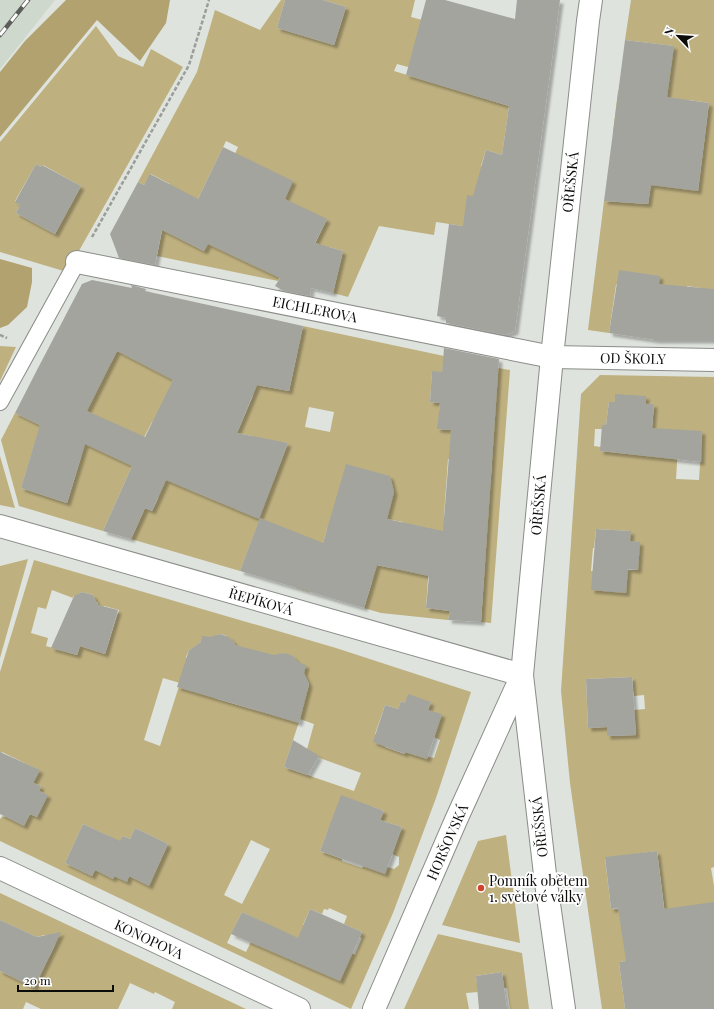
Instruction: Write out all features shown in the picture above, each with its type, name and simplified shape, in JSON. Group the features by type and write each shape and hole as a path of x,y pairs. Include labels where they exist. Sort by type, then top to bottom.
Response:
{"street":[{"name":"OŘEŠSKÁ","path":"564,1009 546,883 522,675 552,357 591,0"},
{"name":"EICHLEROVA","path":"77,262 552,357"},
{"name":"OD ŠKOLY","path":"552,357 714,360"},
{"name":"ŘEPÍKOVÁ","path":"0,526 522,675"},
{"name":"HORŠOVSKÁ","path":"374,1009 456,820 522,675"},
{"name":"KONOPOVA","path":"0,868 299,1009"}],"lane":[{"path":"0,402 77,262"}],"path":[{"path":"77,262 189,65 209,0"}],"shaded area":[{"path":"0,0 55,0 0,69"},
{"path":"66,0 170,0 166,23 140,61 97,20 0,137 0,72 25,41"},
{"path":"281,0 285,0 277,28 334,45 346,7 323,0 415,0 411,17 519,46 408,67 397,64 394,71 509,106 502,155 486,150 481,166 535,182 463,226 436,222 434,235 379,226 348,297 333,293 343,251 329,247 313,252 327,219 295,246 278,281 157,256 170,184 151,174 144,185 138,182 197,72 215,10 260,30","holes":["226,141 238,147 229,167 242,173 204,251 179,238"]},
{"path":"631,0 714,0 714,309 698,306 701,288 687,286 679,340 654,340 660,291 617,284 609,333 588,330 604,201 648,204 657,138 613,132 618,91 673,46 625,40","holes":["689,100 709,103 698,190"]},
{"path":"96,26 118,56 143,67 151,49 183,67 67,272 0,252 0,142","holes":["36,164 41,167 43,165 81,186 55,234 16,213 20,205 15,201"]},
{"path":"0,259 32,268 32,282 27,307 8,325 0,328"},
{"path":"303,326 444,356 442,372 432,372 430,402 440,403 438,429 493,433 498,368 510,370 491,623 481,622 485,560 429,565 426,608 450,611 448,620 381,613 364,608 372,582 352,575 327,529 309,592 296,588 304,560 260,519 240,571 131,539 145,508 152,511 158,499 160,477 199,467 190,490 224,504 252,436 237,433 253,396 249,393 253,384 289,391","holes":["309,407 334,412 330,432 305,427","270,441 288,443 274,479","448,459 492,463 487,520 444,516","386,519 403,522 391,568 376,565"]},
{"path":"194,334 172,382 203,397 152,422 130,464 132,466 103,531 19,506 1,440 15,413 44,427 112,361 117,351","holes":["35,443 81,457 67,503 21,488"]},
{"path":"0,346 16,347 0,381"},
{"path":"600,375 714,377 714,867 711,868 714,886 714,902 706,950 619,962 625,1009 602,1009 570,783 561,691 581,394","holes":["609,402 654,404 650,456 601,451 601,447 594,446 595,429 602,429 606,425","679,430 702,432 699,480 676,479","596,529 630,531 630,541 637,570 591,571","632,677 634,696 644,695 645,709 634,710 636,735 607,736 607,727 588,728 586,679","657,851 665,913 611,909 605,858"]},
{"path":"0,456 15,508 0,505"},
{"path":"28,559 0,658 0,566"},
{"path":"34,560 336,648 471,692 436,798 393,913 351,1009 0,841 0,819 3,816 5,817 6,815 24,825 30,814 37,817 47,795 39,791 41,786 33,783 39,770 2,752 0,755 0,672","holes":["52,590 73,598 73,596 76,596 82,592 93,595 98,605 103,608 104,606 119,610 105,654 80,646 77,655 46,646 48,638 31,633 38,607 46,609","219,634 225,635 229,638 234,646 277,656 282,653 292,656 309,684 307,692 300,697 259,711 217,699 186,657 189,650 199,646 202,637 214,637","163,678 180,683 160,746 144,740","401,701 405,703 431,702 428,710 434,737 440,740 434,758 405,752 404,754 385,747 387,738 375,734 385,705 398,709","300,719 314,724 306,753 361,773 354,791 284,767","370,806 384,811 380,820 402,827 392,854 399,857 399,865 394,869 364,865 362,868 342,861 342,859 320,851 328,830","83,824 111,837 92,876 65,863","135,828 168,844 149,885 129,876 127,881 114,876 113,879 106,875 123,836 130,839","251,840 270,849 242,904 224,895","329,908 347,916 344,924 362,932 360,937 362,938 355,955 303,925 310,909 322,914 324,909 328,910","242,912 261,921 246,952 227,943"]},
{"path":"506,835 520,943 442,925 478,841"},
{"path":"0,893 246,1009 172,1009 175,1002 155,992 154,994 130,983 118,1009 41,1009 26,1002 23,1009 0,1009 0,971 34,987 55,945 49,937 44,935 37,937 0,920"},
{"path":"438,934 522,953 529,1009 510,1009 507,988 504,988 502,972 476,976 478,992 466,993 469,1009 404,1009"}],"building":[{"path":"285,0 323,0 346,7 334,45 277,28"},
{"path":"426,0 445,0 515,19 517,0 560,0 515,331 506,335 446,323 446,318 437,316 449,224 463,226 467,195 473,196 486,150 502,155 509,106 406,75"},
{"path":"625,40 674,46 667,97 709,103 698,191 651,185 648,204 604,201"},
{"path":"223,147 293,181 285,199 327,219 315,243 343,251 333,293 311,288 310,296 284,291 275,286 280,278 208,244 204,251 162,230 155,265 119,258 110,234 138,182 144,185 150,174 198,199"},
{"path":"36,164 41,167 42,165 81,186 55,234 16,213 20,205 15,202"},
{"path":"619,270 660,276 659,284 714,289 714,340 656,340 609,333"},
{"path":"92,280 132,288 131,285 146,289 145,291 303,326 289,391 257,385 237,433 288,443 259,519 166,480 152,511 145,508 131,539 103,531 132,466 85,444 67,503 21,488 40,425 15,413 82,284","holes":["117,351 173,380 145,437 87,411"]},
{"path":"444,348 499,359 481,622 448,620 450,611 426,608 429,576 377,565 364,608 240,571 260,518 323,543 346,464 390,476 394,492 387,519 443,531 451,430 437,429 440,403 430,402 432,371 442,372"},
{"path":"615,394 646,396 646,404 654,404 652,428 702,431 701,462 600,451 602,425 606,425 609,402 615,402"},
{"path":"596,529 631,531 630,541 640,542 638,570 628,569 626,593 591,590"},
{"path":"82,592 93,595 98,605 118,610 105,654 80,646 77,655 51,648 74,596"},
{"path":"220,634 229,637 235,645 274,655 282,653 288,654 293,656 298,662 306,665 304,673 309,684 299,723 177,687 189,650 200,643 202,636 210,637"},
{"path":"632,677 636,735 607,736 607,727 588,728 586,679"},
{"path":"408,694 431,702 428,710 442,714 427,759 405,752 405,754 373,742 385,705 398,709 401,701 405,703"},
{"path":"293,740 319,756 308,775 284,767"},
{"path":"0,752 40,770 33,783 41,786 39,791 48,795 37,817 30,814 24,826 0,814"},
{"path":"341,795 384,811 380,820 402,827 385,874 320,851"},
{"path":"83,824 120,841 123,836 130,839 135,828 168,844 149,886 129,876 127,882 114,876 113,879 95,870 92,876 65,863"},
{"path":"657,851 664,909 714,902 714,1009 625,1009 619,962 626,961 618,908 611,909 605,857"},
{"path":"310,909 362,932 340,981 231,934 242,912 298,938"},
{"path":"0,920 37,937 61,932 34,988 0,971"},
{"path":"502,972 507,1009 479,1009 476,976"}],"railway":[{"path":"0,35 28,0"}],"place":[{"name":"Pomník obětem 1. světové války","path":"481,888"}]}
